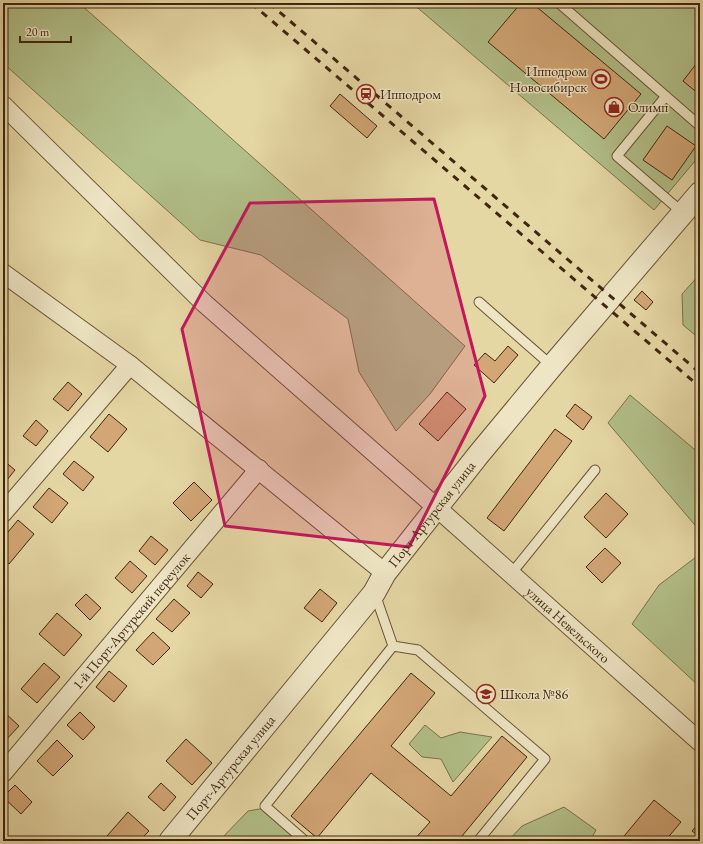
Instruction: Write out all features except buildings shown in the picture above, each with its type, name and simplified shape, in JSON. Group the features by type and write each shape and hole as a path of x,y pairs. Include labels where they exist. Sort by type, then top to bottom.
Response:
{"street":[{"name":"улица Невельского","path":"3,105 204,302 700,742"},
{"name":"Порт-Артурская улица","path":"170,841 374,593 385,573 479,454 700,193"},
{"path":"3,273 130,365 385,573"},
{"path":"3,513 130,365"},
{"name":"1-й Порт-Артурский переулок","path":"3,773 259,469"}],"lane":[{"path":"559,3 700,126"},
{"path":"666,96 617,156 683,214"},
{"path":"479,302 552,366"},
{"path":"512,574 595,470"},
{"path":"374,593 393,646"},
{"path":"305,841 265,806 393,646"},
{"path":"393,646 418,650 545,759 478,841"}],"highlighted area":[{"path":"434,199 485,396 409,547 225,526 182,329 250,203"}],"green space":[{"path":"3,3 79,3 465,346 430,394 396,431 359,372 348,319 261,255 200,240 3,63"},
{"name":"Ипподром Новосибирск","path":"412,3 700,3 700,155 654,210"},
{"path":"700,274 700,339 683,325 682,294"},
{"path":"630,395 700,454 700,531 608,423"},
{"path":"700,554 700,687 632,624 659,585"},
{"path":"425,725 441,738 460,732 492,737 453,782 441,759 422,757 409,744"},
{"path":"271,807 295,837 293,841 219,841 248,811"},
{"path":"564,807 596,830 590,841 508,841 522,826"}],"railway":[{"path":"251,3 700,387"},
{"path":"269,3 700,373"}],"place":[{"name":"Ипподром Новосибирск","path":"601,79"},
{"name":"Ипподром","path":"366,94"},
{"name":"Олимп","path":"614,107"},
{"name":"Школа №86","path":"486,694"}]}
